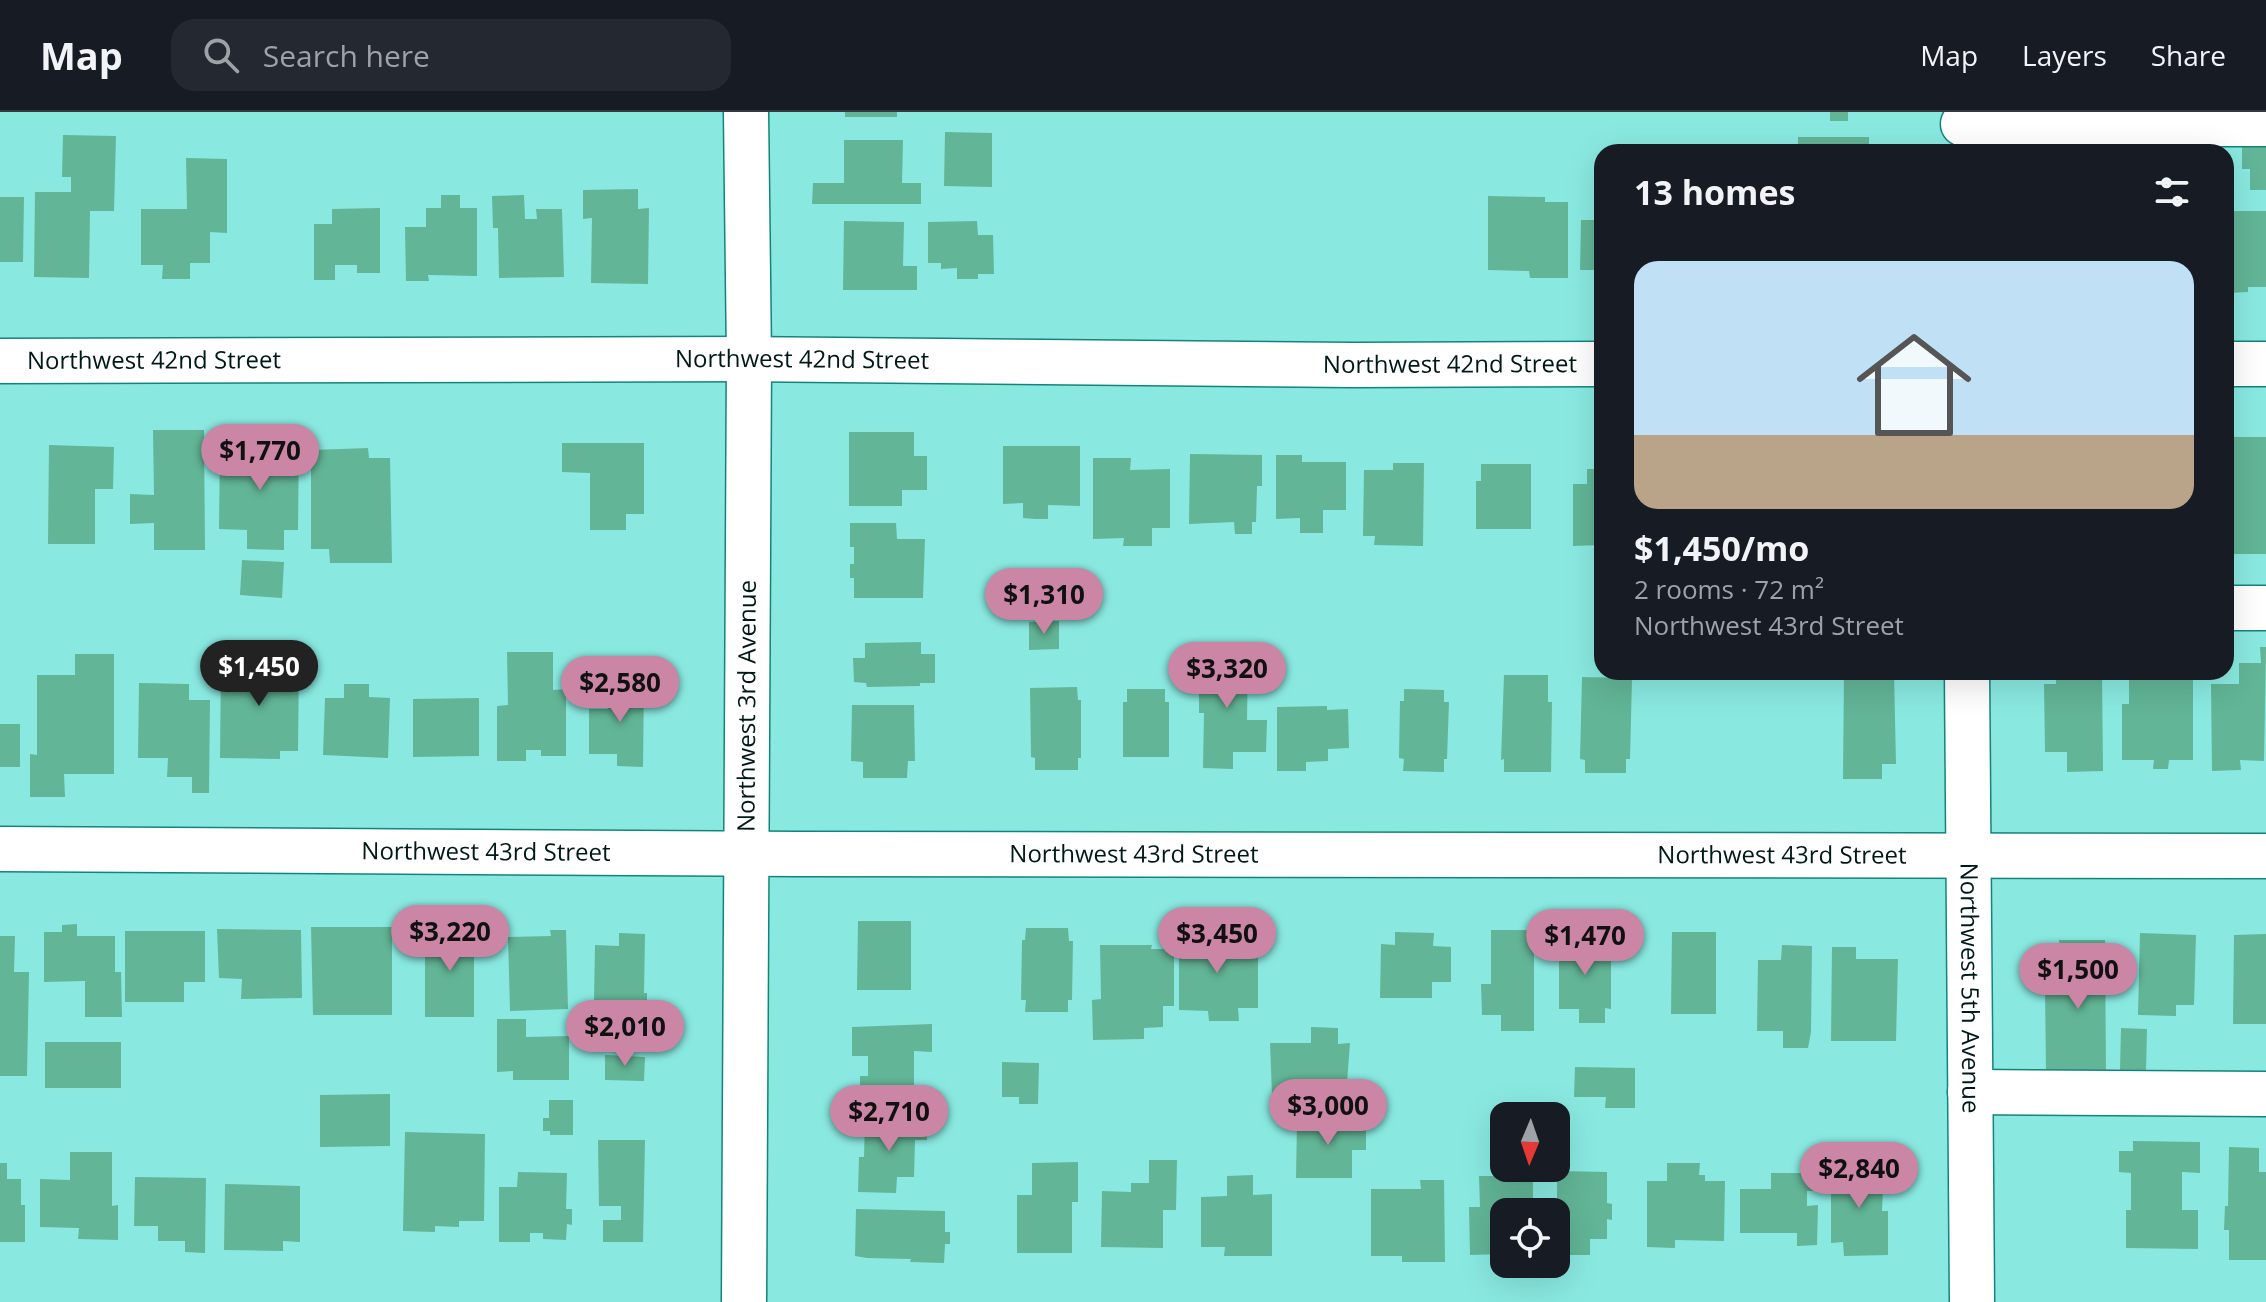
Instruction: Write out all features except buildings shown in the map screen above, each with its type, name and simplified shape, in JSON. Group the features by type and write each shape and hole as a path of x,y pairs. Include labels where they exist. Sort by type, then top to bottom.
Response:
{"street":[{"name":"Northwest 3rd Avenue","path":"744,1302 749,359 746,112"},
{"path":"1963,129 2266,124"},
{"name":"Northwest 42nd Street","path":"0,361 749,359 1353,365 1594,364"},
{"path":"2234,364 2266,364"},
{"path":"2234,608 2266,608"},
{"name":"Northwest 5th Avenue","path":"1967,680 1972,1302"},
{"name":"Northwest 43rd Street","path":"0,849 2266,856"},
{"path":"1970,1092 2266,1094"}]}
